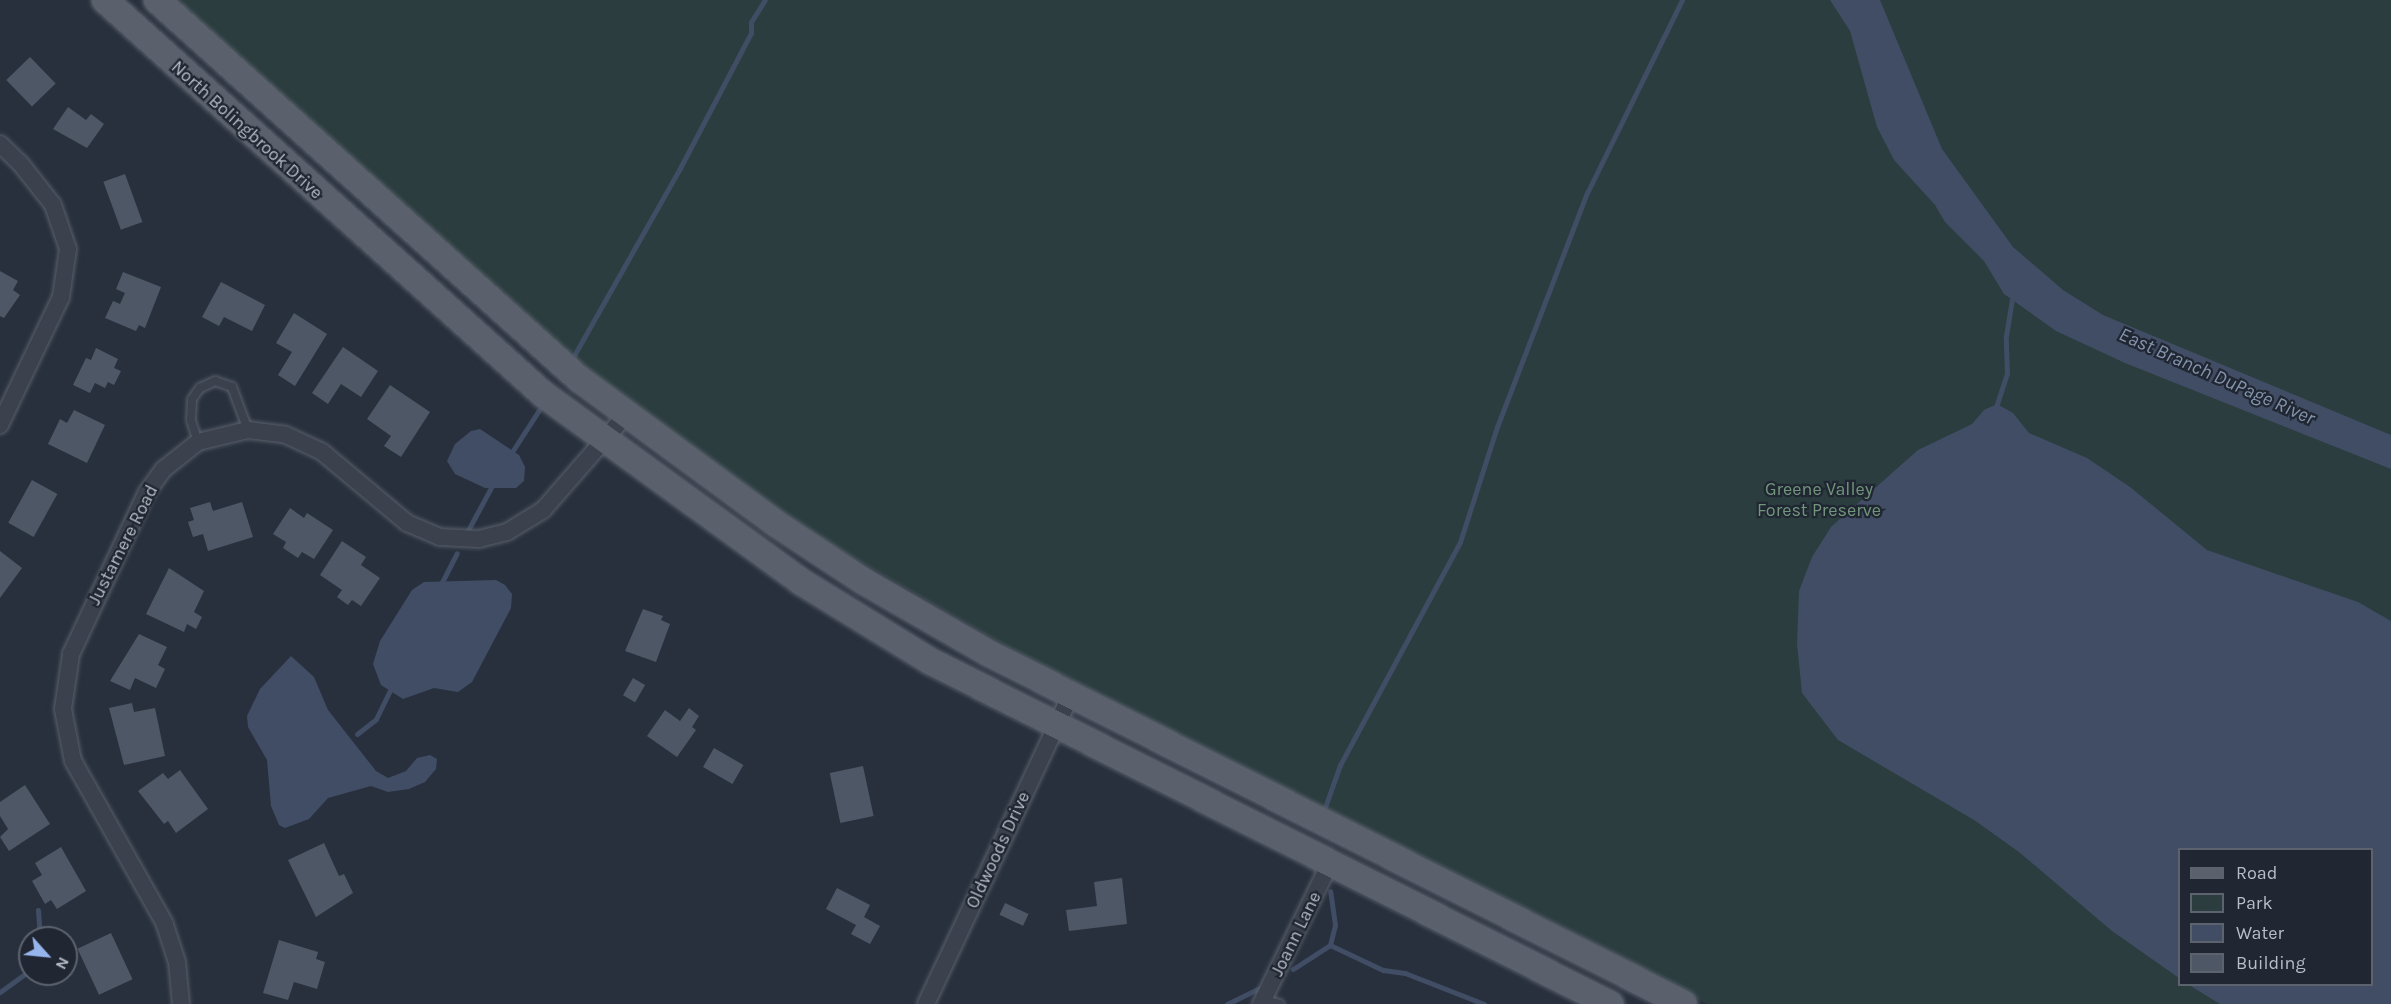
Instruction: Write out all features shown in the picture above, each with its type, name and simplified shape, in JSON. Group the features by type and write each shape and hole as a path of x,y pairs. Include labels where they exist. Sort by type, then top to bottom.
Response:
{"main road":[{"name":"North Bolingbrook Drive","path":"105,0 543,394 800,581 930,662 1610,1004"},
{"name":"North Bolingbrook Drive","path":"156,0 626,416 775,523 863,580 1070,696 1684,1004"}],"street":[{"path":"0,144 20,163 53,205 68,249 61,297 0,425"},
{"name":"Justamere Road","path":"181,1004 180,977 169,933 73,761 63,709 71,654 147,492 164,470 198,442 248,430 286,435 311,444 393,513 430,534 479,539 519,527 555,497 626,416"},
{"name":"Oldwoods Drive","path":"926,1004 1070,696"},
{"name":"Joann Lane","path":"1262,1002 1330,863"}],"lane":[{"path":"198,442 191,420 192,399 200,388 215,381 232,387 248,430"},
{"path":"1262,1002 1280,1004"}],"green space":[{"name":"Greene Valley Forest Preserve","path":"177,0 2391,0 2391,1004 1707,1004 1018,653 775,512 589,373"}],"water":[{"name":"East Branch DuPage River","path":"1830,0 1880,0 1942,149 2013,247 2063,290 2103,315 2391,435 2391,469 2125,363 2056,331 2004,294 1984,261 1945,222 1935,205 1894,160 1877,127 1850,31"},
{"path":"1997,404 2013,413 2029,433 2087,458 2130,487 2207,550 2358,602 2391,621 2391,1004 2220,1004 2191,986 2373,986 2373,848 2178,848 2178,977 2112,931 2019,852 1974,820 1838,740 1802,693 1797,644 1799,591 1812,557 1831,527 1918,450 1972,424 1984,410"},
{"path":"480,429 519,455 525,467 524,481 516,488 485,488 455,474 447,461 455,444 471,431"},
{"path":"496,580 505,585 512,594 511,608 472,682 458,692 434,688 403,699 381,685 373,664 380,641 412,590 424,582"},
{"path":"291,656 314,677 328,710 376,771 388,778 406,771 417,758 430,755 437,759 436,769 425,782 409,789 388,792 371,786 328,798 309,819 285,828 279,825 271,806 267,760 248,727 247,716 260,689"}],"building":[{"path":"30,57 56,84 32,107 6,80"},
{"path":"68,107 86,120 91,114 104,124 87,148 53,129"},
{"path":"125,174 142,222 121,230 103,182"},
{"path":"0,271 18,281 13,290 20,295 4,318 0,316"},
{"path":"123,272 161,287 145,328 139,325 136,331 105,318 113,301 120,304 125,293 116,289"},
{"path":"221,282 265,305 252,331 224,317 219,326 202,317"},
{"path":"294,313 327,334 295,386 278,375 292,352 276,343"},
{"path":"343,347 378,371 361,397 341,384 328,404 312,393"},
{"path":"96,348 118,359 114,368 121,371 114,385 108,382 105,388 95,383 90,393 73,385 86,358 91,360"},
{"path":"390,385 430,412 401,457 384,446 391,436 367,419"},
{"path":"74,410 105,425 87,463 48,444 60,419 67,423"},
{"path":"32,480 57,494 34,537 8,523"},
{"path":"210,502 213,511 242,502 253,537 208,551 203,534 193,537 188,522 194,520 190,508"},
{"path":"290,508 304,518 307,513 333,530 314,559 302,552 298,558 283,548 286,542 273,534"},
{"path":"342,541 366,557 361,565 380,578 361,606 352,600 348,605 337,597 342,590 320,575"},
{"path":"0,551 22,568 0,598"},
{"path":"169,568 204,591 194,612 202,617 196,629 187,624 184,632 146,614"},
{"path":"643,609 663,616 661,620 670,624 656,662 625,651"},
{"path":"139,634 167,647 158,665 165,669 156,688 135,678 130,690 110,681"},
{"path":"633,678 645,685 635,702 623,695"},
{"path":"132,703 134,712 155,708 165,756 124,765 109,708"},
{"path":"689,708 699,716 692,727 696,730 677,757 647,736 665,710 680,721"},
{"path":"714,748 743,765 732,784 703,767"},
{"path":"863,766 874,816 840,823 830,773"},
{"path":"180,770 208,809 176,833 168,821 164,824 138,791 163,773 168,779"},
{"path":"25,785 50,824 9,851 0,837 8,829 0,816 0,802"},
{"path":"324,843 339,876 344,874 353,893 316,917 288,860"},
{"path":"61,847 86,891 57,909 51,900 45,904 32,881 42,875 35,863"},
{"path":"1122,878 1127,924 1069,931 1066,910 1097,906 1094,882"},
{"path":"837,888 870,905 864,917 880,926 870,944 851,934 856,925 826,909"},
{"path":"1005,903 1029,914 1023,926 1000,915"},
{"path":"111,933 133,979 99,995 78,948"},
{"path":"279,940 318,952 316,959 325,962 317,989 294,982 288,1000 263,993"}],"waterway":[{"path":"572,359 679,170 751,33 751,22 765,0"},
{"path":"1323,813 1340,765 1460,542 1497,427 1587,193 1682,0"},
{"path":"1997,404 2007,374 2006,336 2013,293"},
{"path":"510,455 539,410"},
{"path":"467,532 493,484"},
{"path":"439,588 457,553"},
{"path":"357,734 376,719 392,686"},
{"path":"1330,891 1335,925 1330,945"},
{"path":"38,910 39,926"},
{"path":"1330,945 1383,970 1405,973 1484,1004"},
{"path":"1293,969 1330,945"},
{"path":"0,992 18,979"},
{"path":"1227,1004 1260,988"}]}
